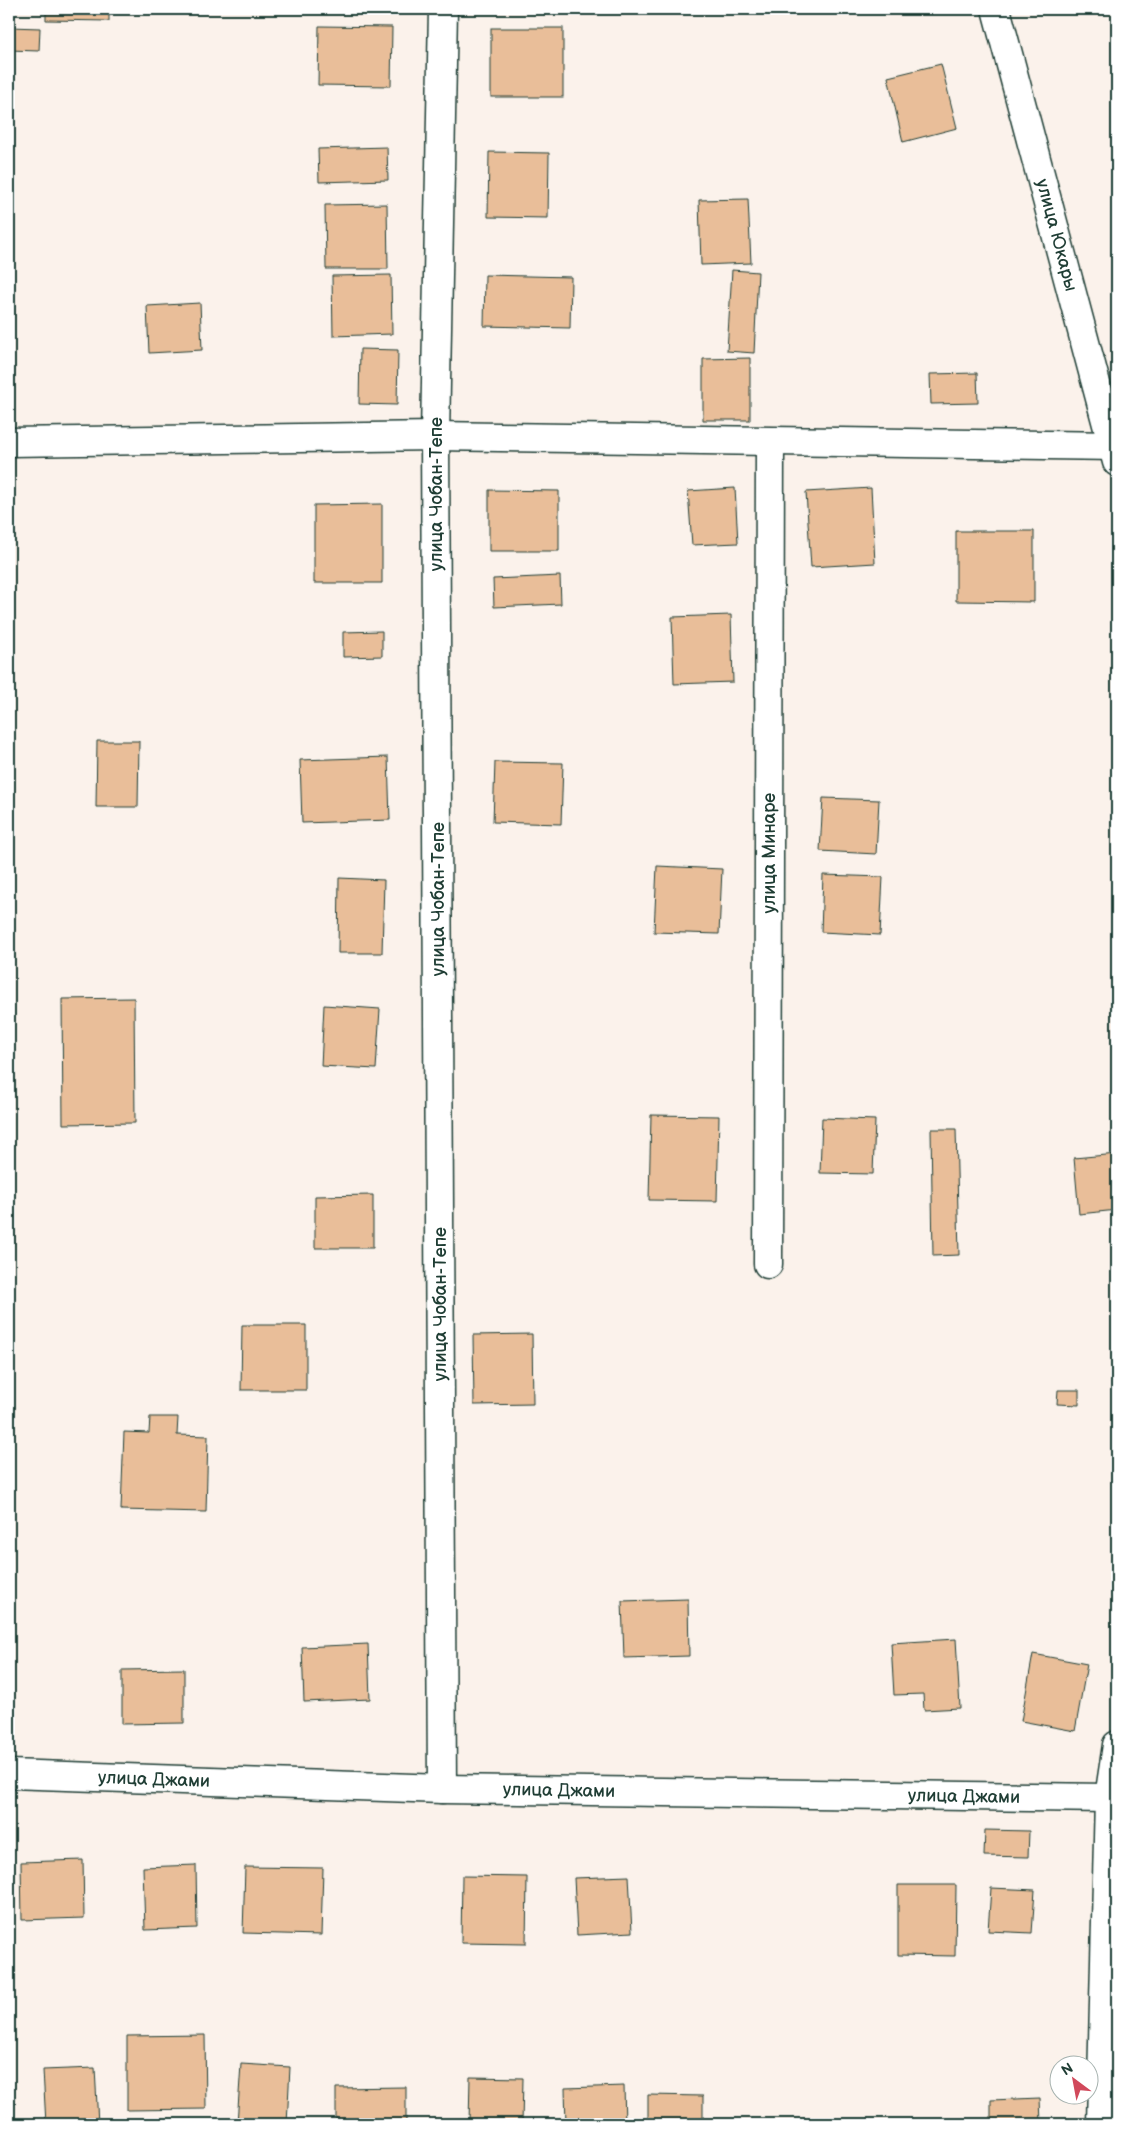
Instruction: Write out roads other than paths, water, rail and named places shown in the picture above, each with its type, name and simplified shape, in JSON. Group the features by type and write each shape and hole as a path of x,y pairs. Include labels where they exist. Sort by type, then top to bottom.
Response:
{"street":[{"name":"улица Чобан-Тепе","path":"442,1789 436,436 443,9"},
{"name":"улица Юкары","path":"996,9 1116,451"},
{"path":"9,442 436,436 1116,451"},
{"name":"улица Минаре","path":"768,1264 770,442"},
{"path":"1101,2124 1109,1798 1117,1744"},
{"name":"улица Джами","path":"9,1774 442,1789 1109,1798"}]}
